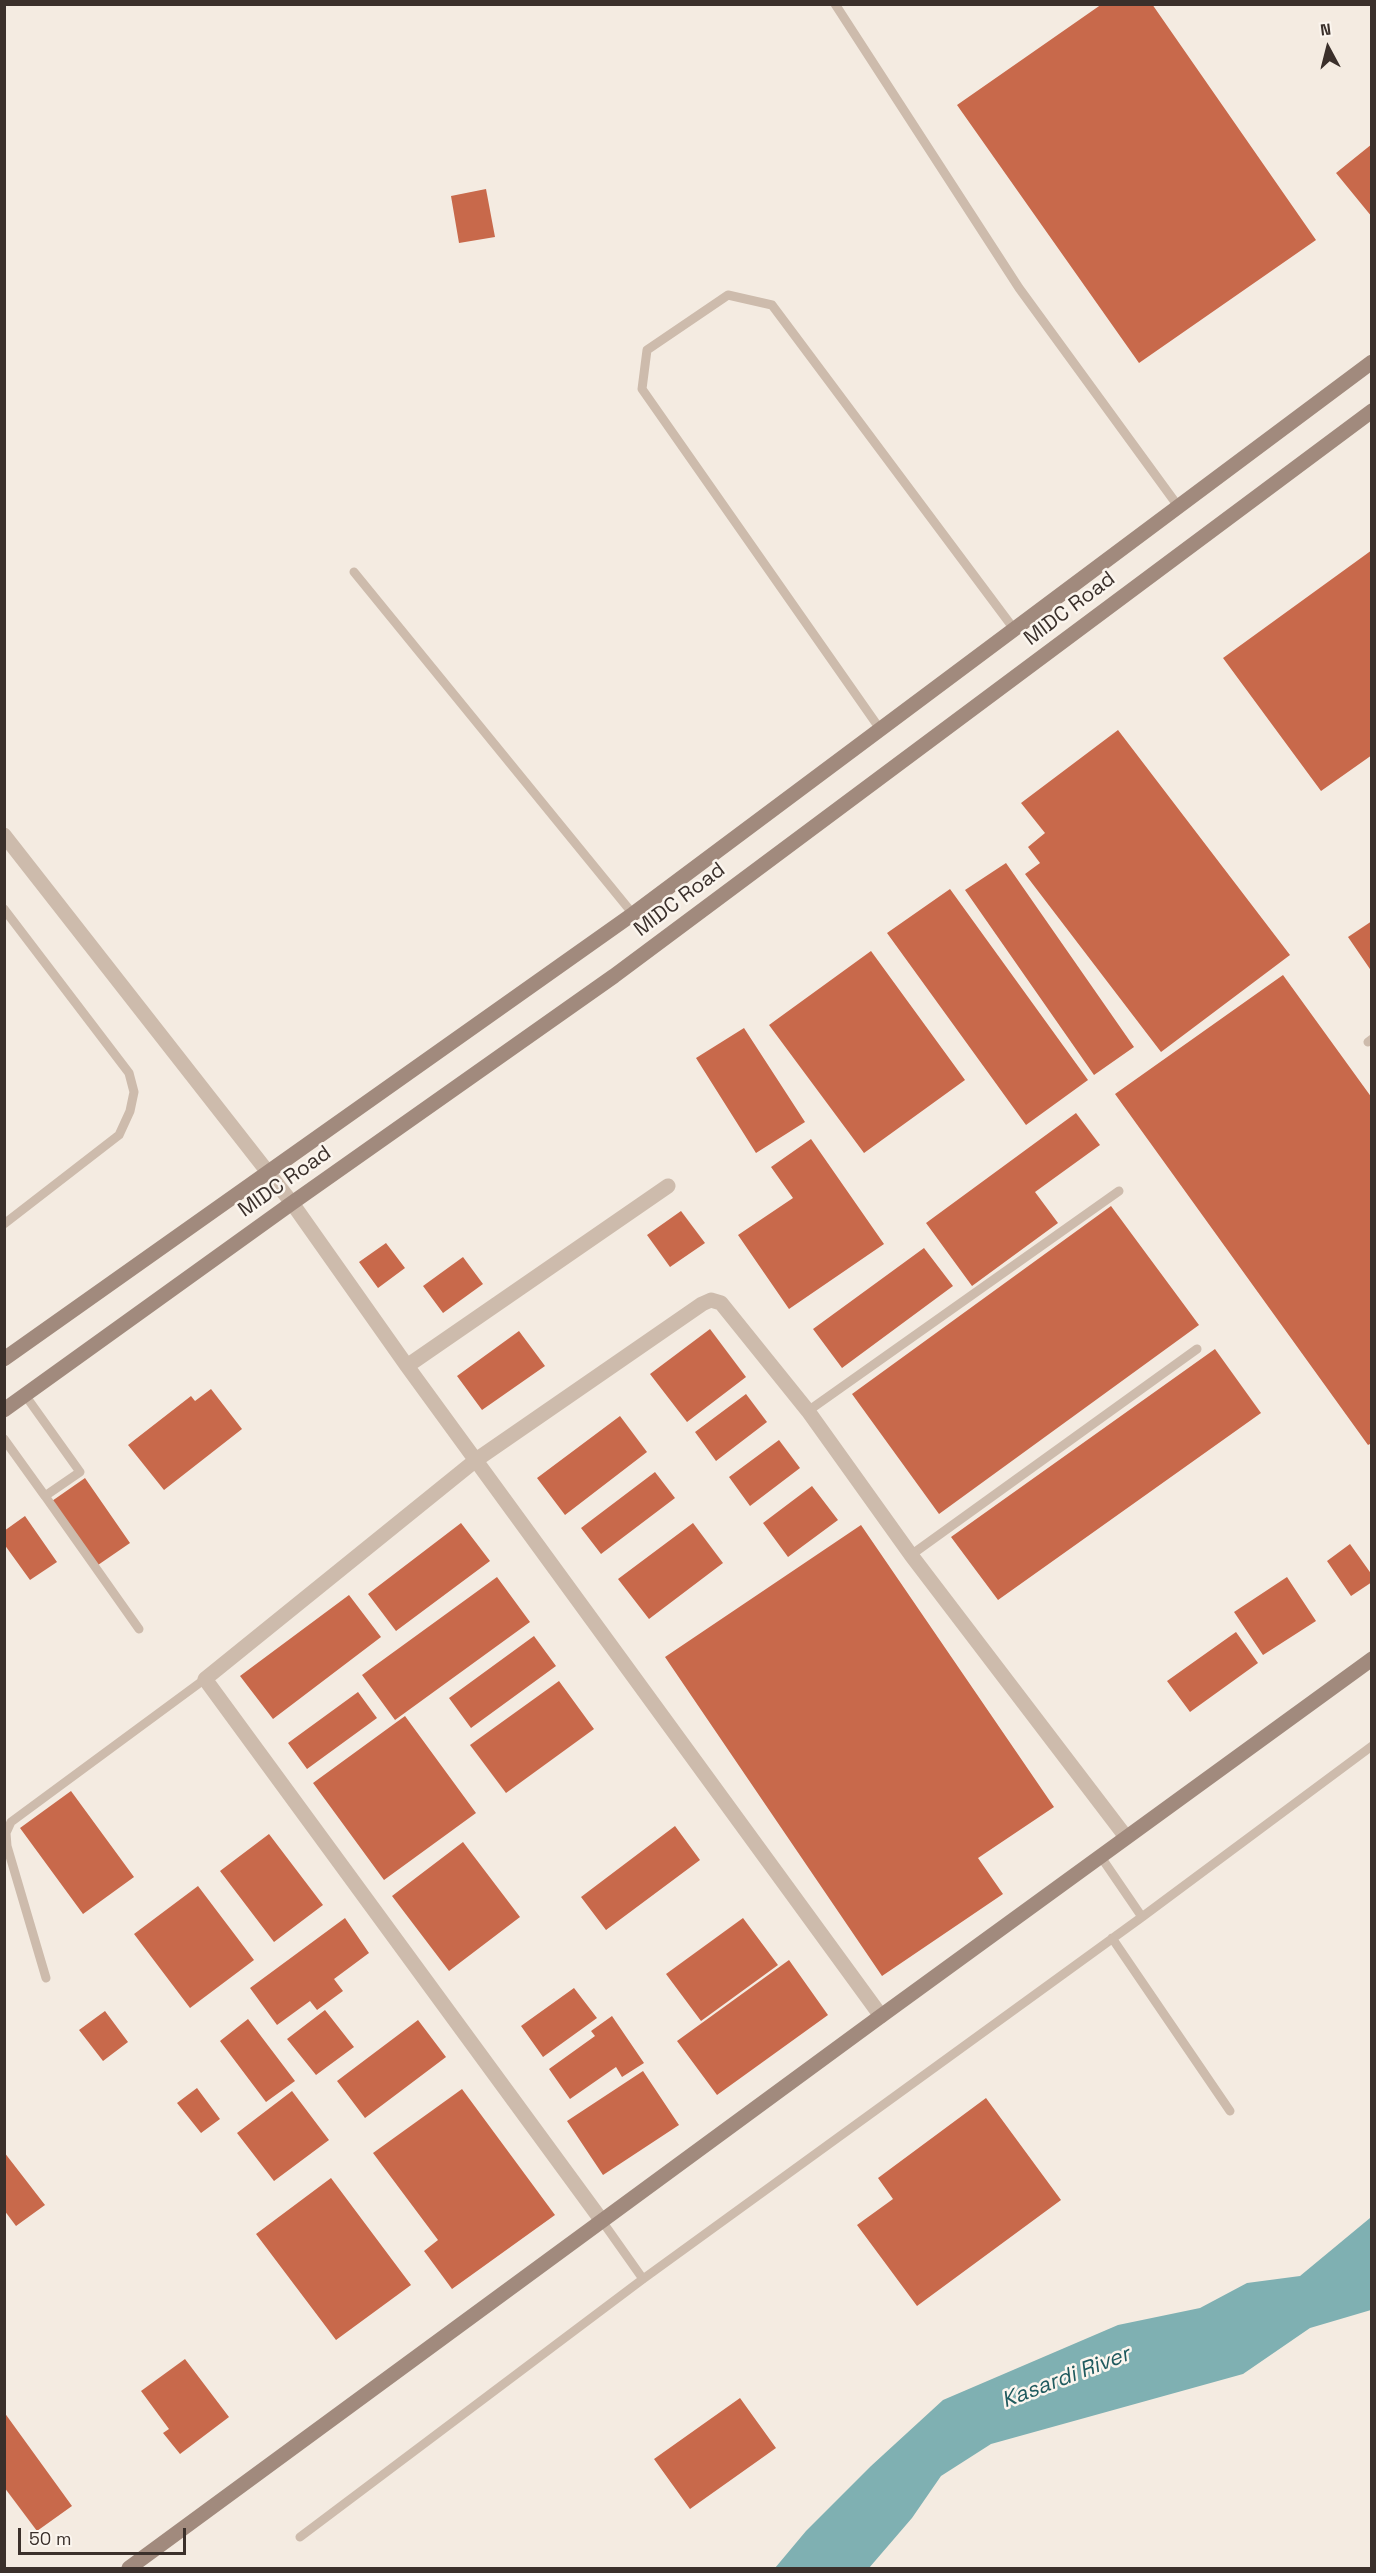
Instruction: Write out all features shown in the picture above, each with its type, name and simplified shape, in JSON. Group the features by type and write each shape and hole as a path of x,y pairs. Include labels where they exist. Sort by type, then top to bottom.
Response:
{"main road":[{"name":"MIDC Road","path":"4,1359 633,914 1371,362"},
{"name":"MIDC Road","path":"4,1410 614,976 1371,411"},
{"path":"129,2568 1371,1659"}],"street":[{"path":"4,835 292,1203 407,1366 881,2016"},
{"path":"407,1366 668,1186"},
{"path":"603,2221 206,1679 476,1460 702,1304 711,1300 721,1303 808,1411 911,1555 1126,1837"}],"lane":[{"path":"835,4 1019,288 1178,506"},
{"path":"880,729 642,389 647,350 728,295 772,305 1014,629"},
{"path":"354,572 633,914"},
{"path":"4,909 129,1073 134,1092 130,1111 119,1135 4,1224"},
{"path":"808,1411 1119,1191"},
{"path":"911,1555 1197,1348"},
{"path":"25,1395 80,1472 45,1496"},
{"path":"4,1439 139,1629"},
{"path":"46,1978 7,1846 6,1833 12,1822 206,1679"},
{"path":"300,2537 643,2279 1142,1917 1371,1746"},
{"path":"1101,1857 1142,1917"},
{"path":"1112,1938 1230,2111"},
{"path":"603,2221 643,2279"}],"water":[{"name":"Kasardi River","path":"1370,2218 1371,2310 1310,2328 1243,2374 991,2444 941,2476 912,2518 869,2568 775,2568 806,2531 871,2466 943,2400 1118,2325 1200,2308 1247,2283 1300,2276"}],"building":[{"path":"1102,4 1152,4 1316,240 1139,363 957,105"},
{"path":"1372,144 1372,217 1336,173"},
{"path":"486,189 495,237 459,243 451,196"},
{"path":"1372,550 1372,755 1321,791 1223,658"},
{"path":"1118,730 1290,955 1161,1052 1025,874 1040,863 1028,847 1045,833 1021,803"},
{"path":"1006,863 1134,1047 1094,1075 965,890"},
{"path":"950,889 1088,1080 1026,1125 887,933"},
{"path":"1372,921 1372,972 1348,937"},
{"path":"871,951 965,1080 864,1153 769,1025"},
{"path":"1283,975 1372,1098 1372,1443 1368,1445 1115,1094"},
{"path":"744,1028 805,1122 756,1153 696,1058"},
{"path":"1076,1113 1100,1145 1035,1192 1058,1223 972,1286 926,1223"},
{"path":"811,1139 884,1244 789,1309 738,1235 793,1198 771,1167"},
{"path":"1111,1206 1199,1325 939,1514 852,1394"},
{"path":"681,1211 705,1243 670,1267 647,1235"},
{"path":"386,1243 405,1268 378,1288 359,1262"},
{"path":"924,1248 953,1286 842,1368 813,1329"},
{"path":"463,1257 483,1284 443,1313 423,1286"},
{"path":"710,1329 746,1377 687,1422 650,1374"},
{"path":"519,1331 545,1366 482,1410 457,1376"},
{"path":"1215,1349 1261,1413 998,1600 951,1537"},
{"path":"211,1389 242,1429 164,1490 128,1445 191,1396 195,1401"},
{"path":"746,1394 767,1422 716,1461 695,1432"},
{"path":"620,1416 647,1452 565,1515 537,1478"},
{"path":"779,1440 800,1468 750,1506 729,1477"},
{"path":"655,1472 675,1498 601,1554 581,1528"},
{"path":"85,1478 130,1543 98,1565 52,1501"},
{"path":"812,1486 838,1520 788,1557 763,1523"},
{"path":"25,1516 57,1562 30,1580 4,1544 4,1531"},
{"path":"461,1523 490,1561 396,1631 368,1594"},
{"path":"693,1523 723,1563 649,1619 618,1579"},
{"path":"861,1525 1054,1807 978,1858 1003,1894 882,1976 665,1657"},
{"path":"1350,1544 1372,1575 1372,1582 1351,1596 1327,1561"},
{"path":"497,1577 530,1622 395,1720 362,1675"},
{"path":"1287,1577 1316,1621 1263,1655 1234,1612"},
{"path":"349,1595 381,1637 273,1719 240,1676"},
{"path":"1236,1632 1258,1663 1190,1712 1167,1681"},
{"path":"534,1636 556,1666 471,1728 449,1698"},
{"path":"559,1681 594,1729 506,1793 470,1745"},
{"path":"358,1692 377,1718 307,1769 288,1743"},
{"path":"405,1716 476,1813 384,1880 313,1783"},
{"path":"71,1791 134,1877 83,1914 20,1828"},
{"path":"675,1826 700,1860 606,1930 581,1897"},
{"path":"269,1834 323,1905 274,1942 220,1871"},
{"path":"463,1842 520,1917 449,1971 392,1896"},
{"path":"198,1886 254,1960 190,2008 134,1934"},
{"path":"345,1918 369,1953 334,1979 343,1991 317,2010 310,2001 277,2025 250,1988"},
{"path":"743,1918 778,1965 701,2021 666,1974"},
{"path":"789,1960 828,2015 717,2095 677,2041"},
{"path":"574,1988 597,2018 543,2057 521,2026"},
{"path":"325,2010 354,2047 316,2075 287,2039"},
{"path":"105,2011 128,2042 103,2061 79,2030"},
{"path":"612,2016 644,2063 622,2077 616,2067 570,2099 549,2069 595,2036 591,2031"},
{"path":"248,2019 295,2081 266,2102 220,2041"},
{"path":"418,2020 446,2057 365,2118 337,2081"},
{"path":"643,2071 679,2125 603,2175 567,2121"},
{"path":"197,2088 220,2119 201,2133 177,2103"},
{"path":"462,2089 555,2215 452,2289 424,2251 438,2240 373,2153"},
{"path":"292,2091 329,2140 274,2181 237,2133"},
{"path":"986,2098 1061,2200 917,2306 857,2225 893,2199 878,2178"},
{"path":"4,2152 45,2205 16,2226 4,2210"},
{"path":"331,2178 411,2285 336,2340 256,2234"},
{"path":"185,2359 229,2417 180,2454 163,2433 169,2429 141,2391"},
{"path":"740,2398 776,2448 690,2509 654,2459"},
{"path":"4,2412 72,2506 37,2531 4,2487"}]}
